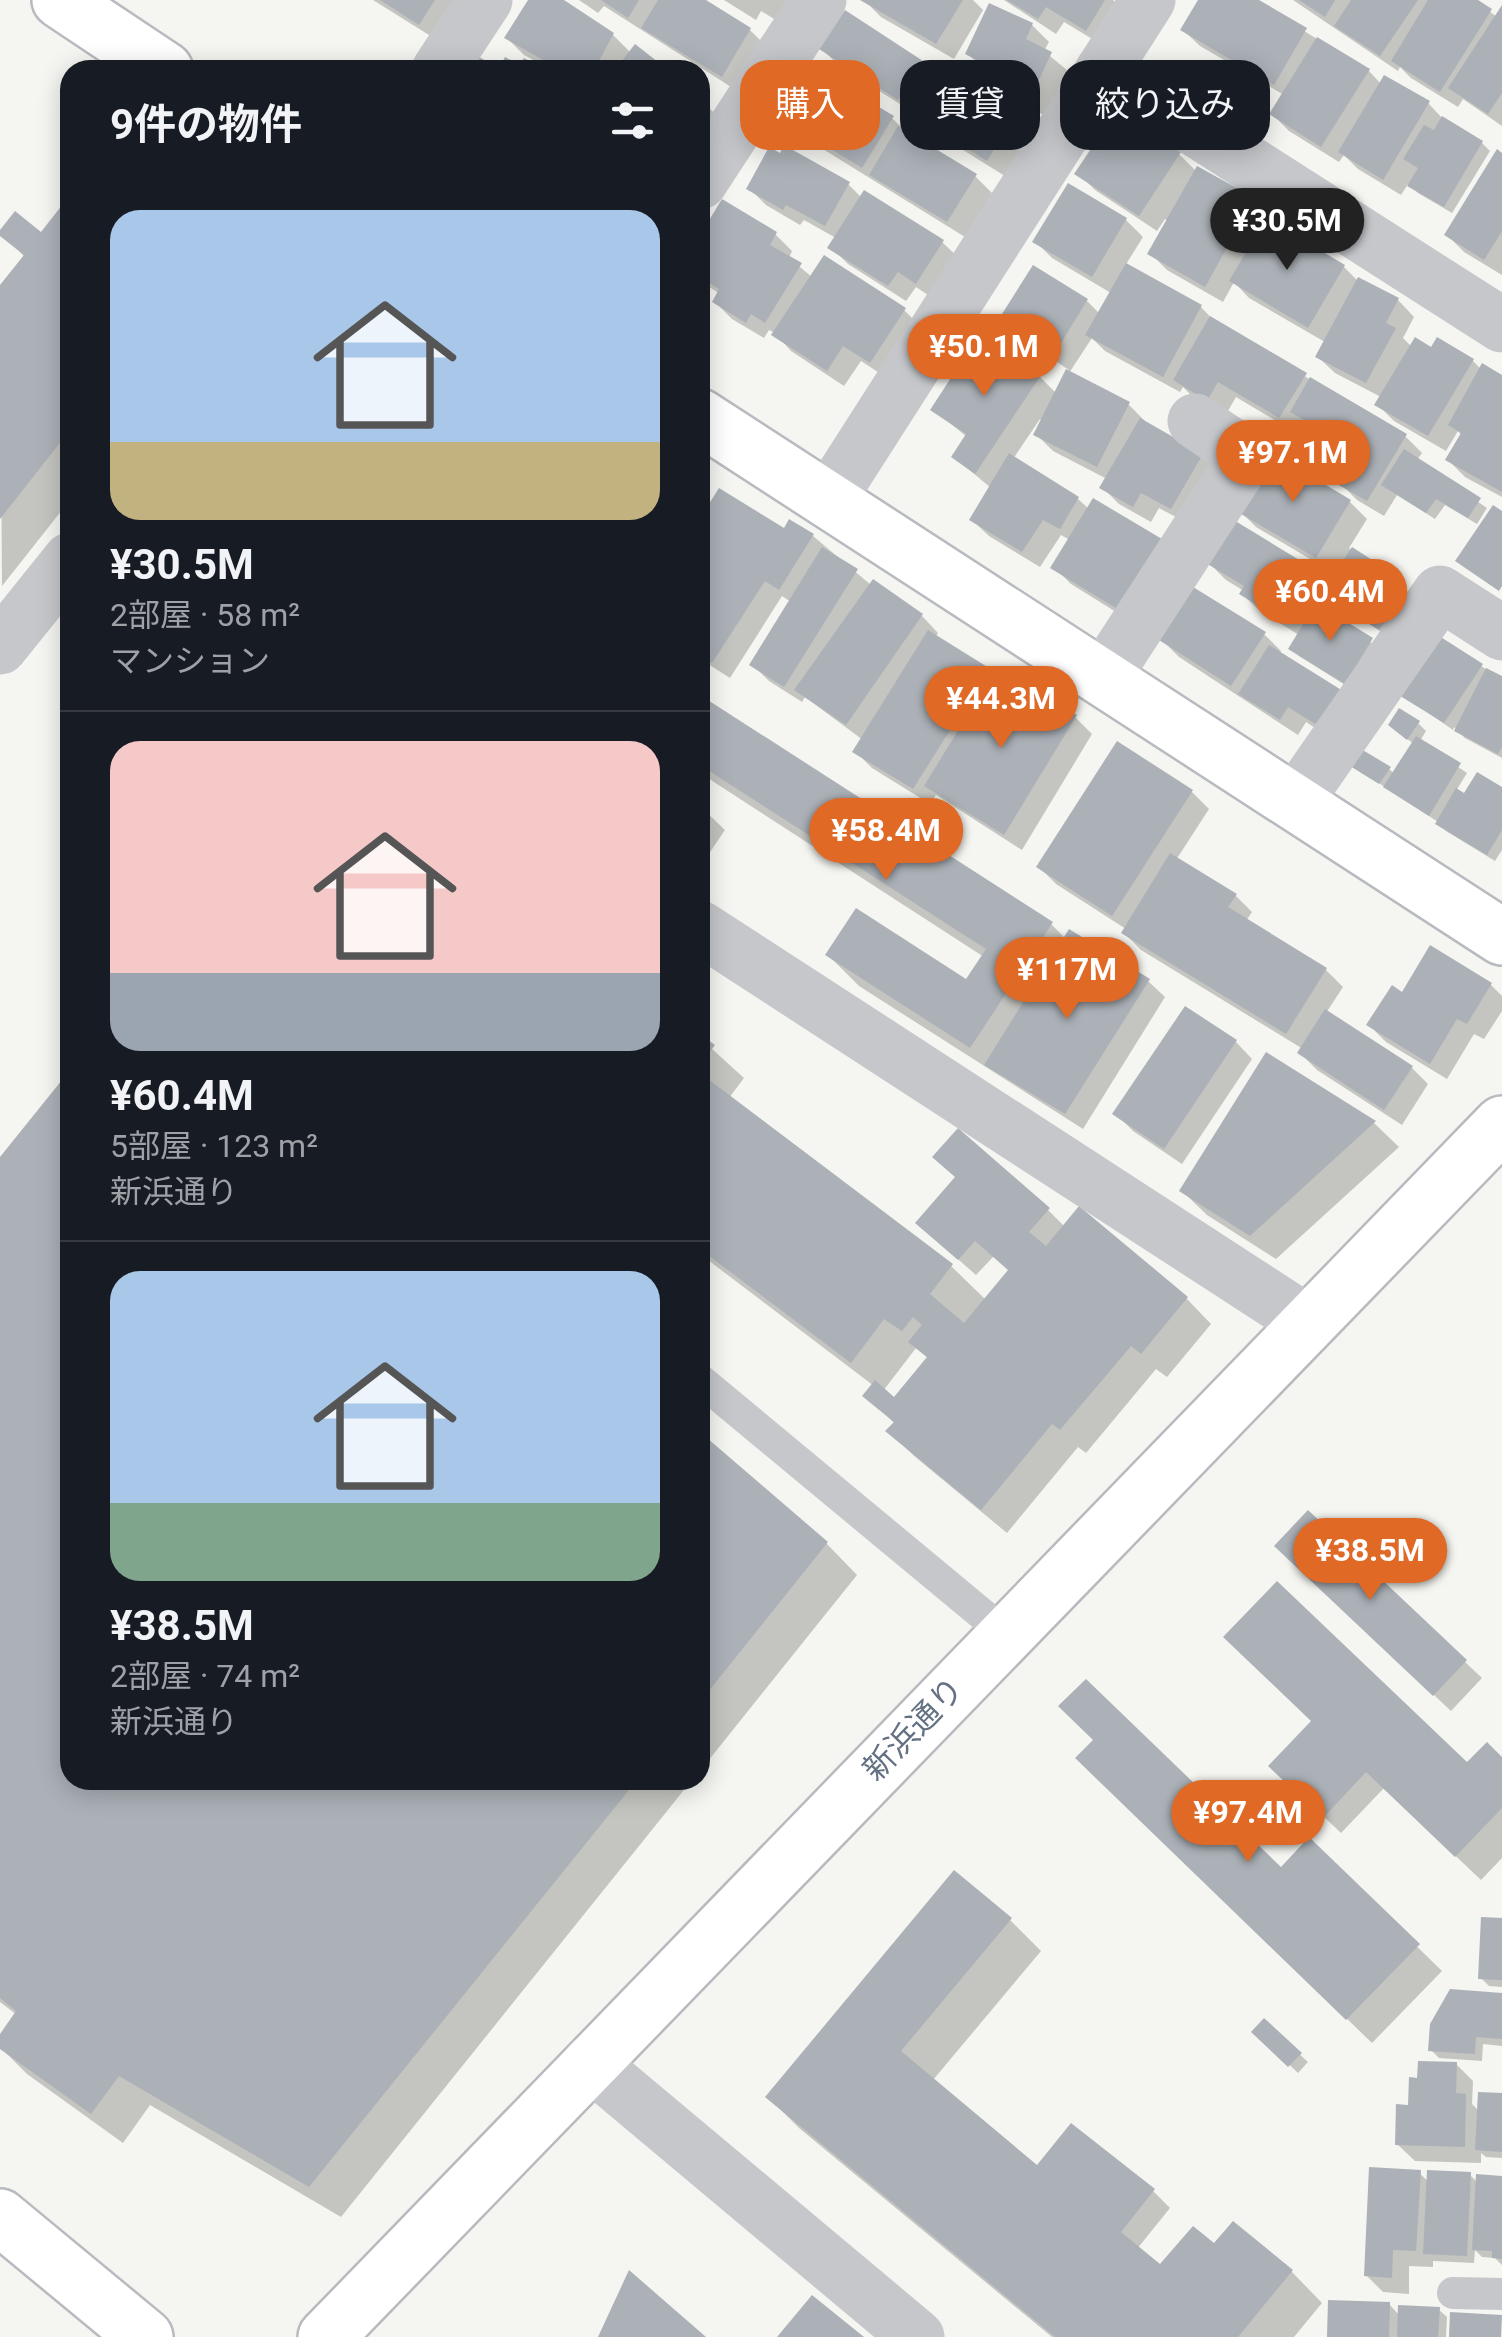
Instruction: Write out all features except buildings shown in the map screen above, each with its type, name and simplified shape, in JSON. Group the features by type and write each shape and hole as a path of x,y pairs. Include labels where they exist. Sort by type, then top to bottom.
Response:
{"street":[{"path":"60,0 150,60"},
{"path":"446,60 485,0"},
{"path":"710,167 819,0"},
{"path":"1109,60 1148,0"},
{"path":"828,500 1060,137"},
{"path":"1228,150 1502,325"},
{"path":"1103,678 1247,456 1195,421"},
{"path":"710,423 1502,937"},
{"path":"0,648 60,573"},
{"path":"1295,802 1440,593 1502,633"},
{"path":"710,935 1306,1322"},
{"name":"新浜通り","path":"326,2337 1502,1124"},
{"path":"590,2063 917,2337"},
{"path":"0,2217 145,2337"}],"lane":[{"path":"710,1388 1006,1634"},
{"path":"1453,2292 1502,2294"}]}
